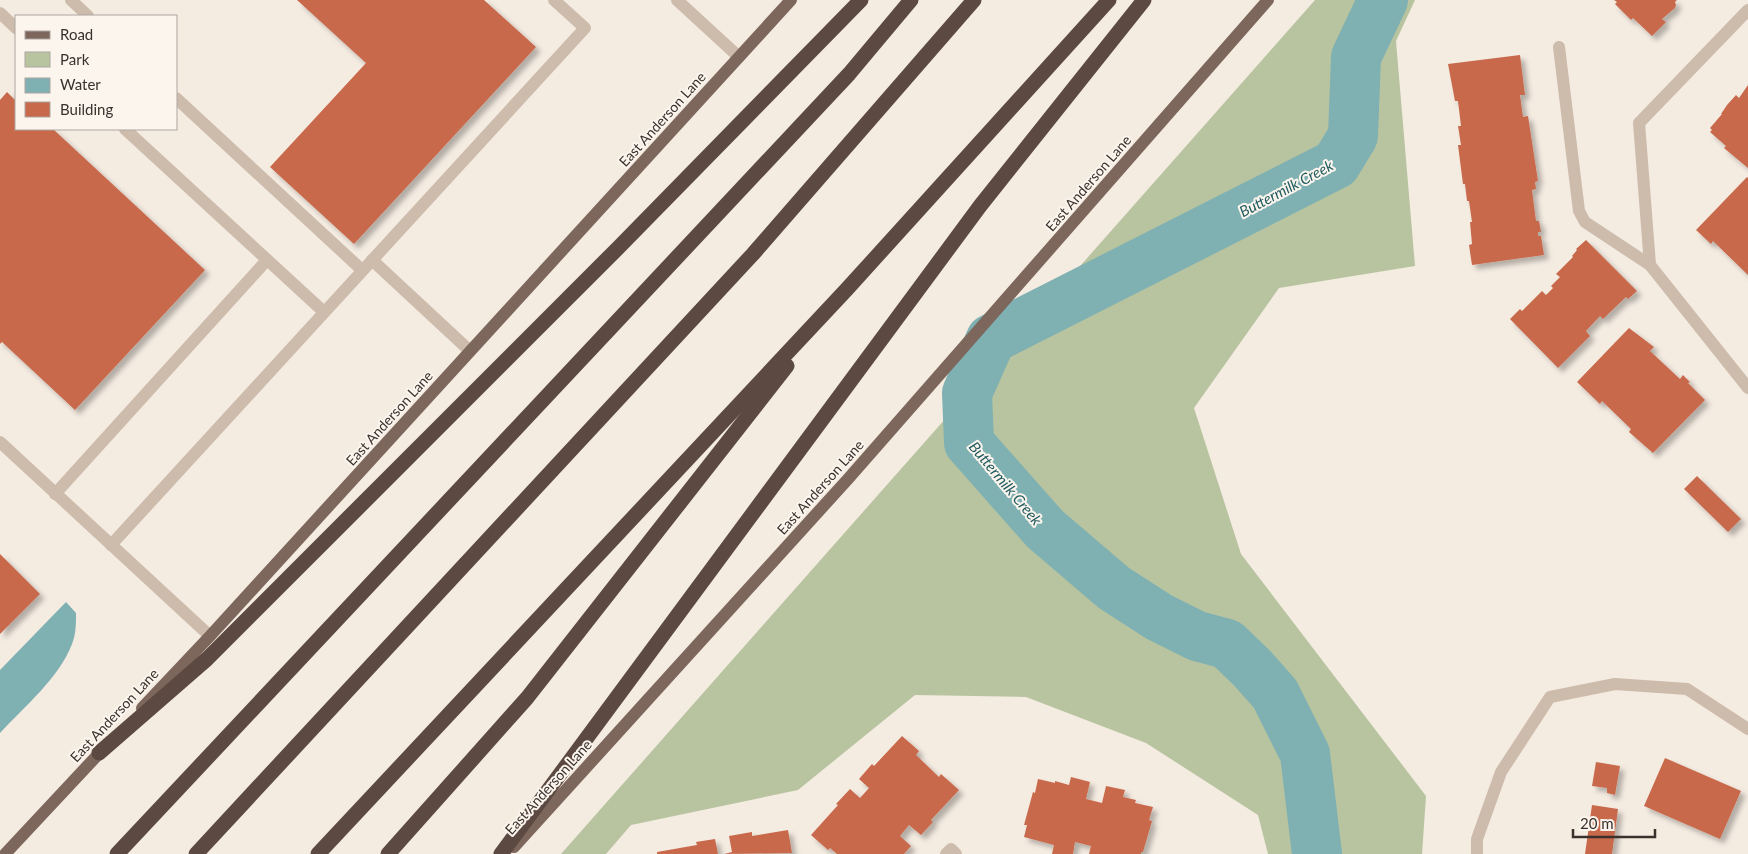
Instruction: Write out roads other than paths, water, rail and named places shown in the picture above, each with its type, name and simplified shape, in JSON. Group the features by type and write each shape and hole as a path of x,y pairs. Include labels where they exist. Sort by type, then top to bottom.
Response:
{"highway":[{"path":"99,753 207,659 618,248 861,0"},
{"path":"117,854 842,81 911,0"},
{"path":"196,854 753,254 974,0"},
{"path":"318,854 847,289 1109,0"},
{"path":"501,854 980,206 1144,0"},
{"path":"388,854 527,698 847,289"}],"main road":[{"name":"East Anderson Lane","path":"6,854 210,636 791,0"},
{"name":"East Anderson Lane","path":"507,854 848,479 1268,0"}],"lane":[{"path":"71,0 87,15"},
{"path":"111,545 585,28 554,0"},
{"path":"677,0 739,57"},
{"path":"1650,265 1639,123 1748,10"},
{"path":"0,13 15,27"},
{"path":"1559,47 1579,211 1585,222 1650,265 1748,388"},
{"path":"178,100 362,270"},
{"path":"126,130 324,312"},
{"path":"55,494 266,260"},
{"path":"372,260 470,351"},
{"path":"0,442 210,636"},
{"path":"1477,854 1476,839 1501,772 1550,698 1615,684 1687,689 1748,729"},
{"path":"946,854 951,849 956,854"}],"water":[{"path":"66,602 76,613 76,625 72,644 66,656 41,691 0,733 0,670"}],"waterway":[{"name":"Buttermilk Creek","path":"1317,854 1305,754 1275,694 1227,644 1197,636 1159,617 1114,588 1045,529 969,443 967,393 991,339 1336,164 1353,136 1356,57 1383,0"}]}
